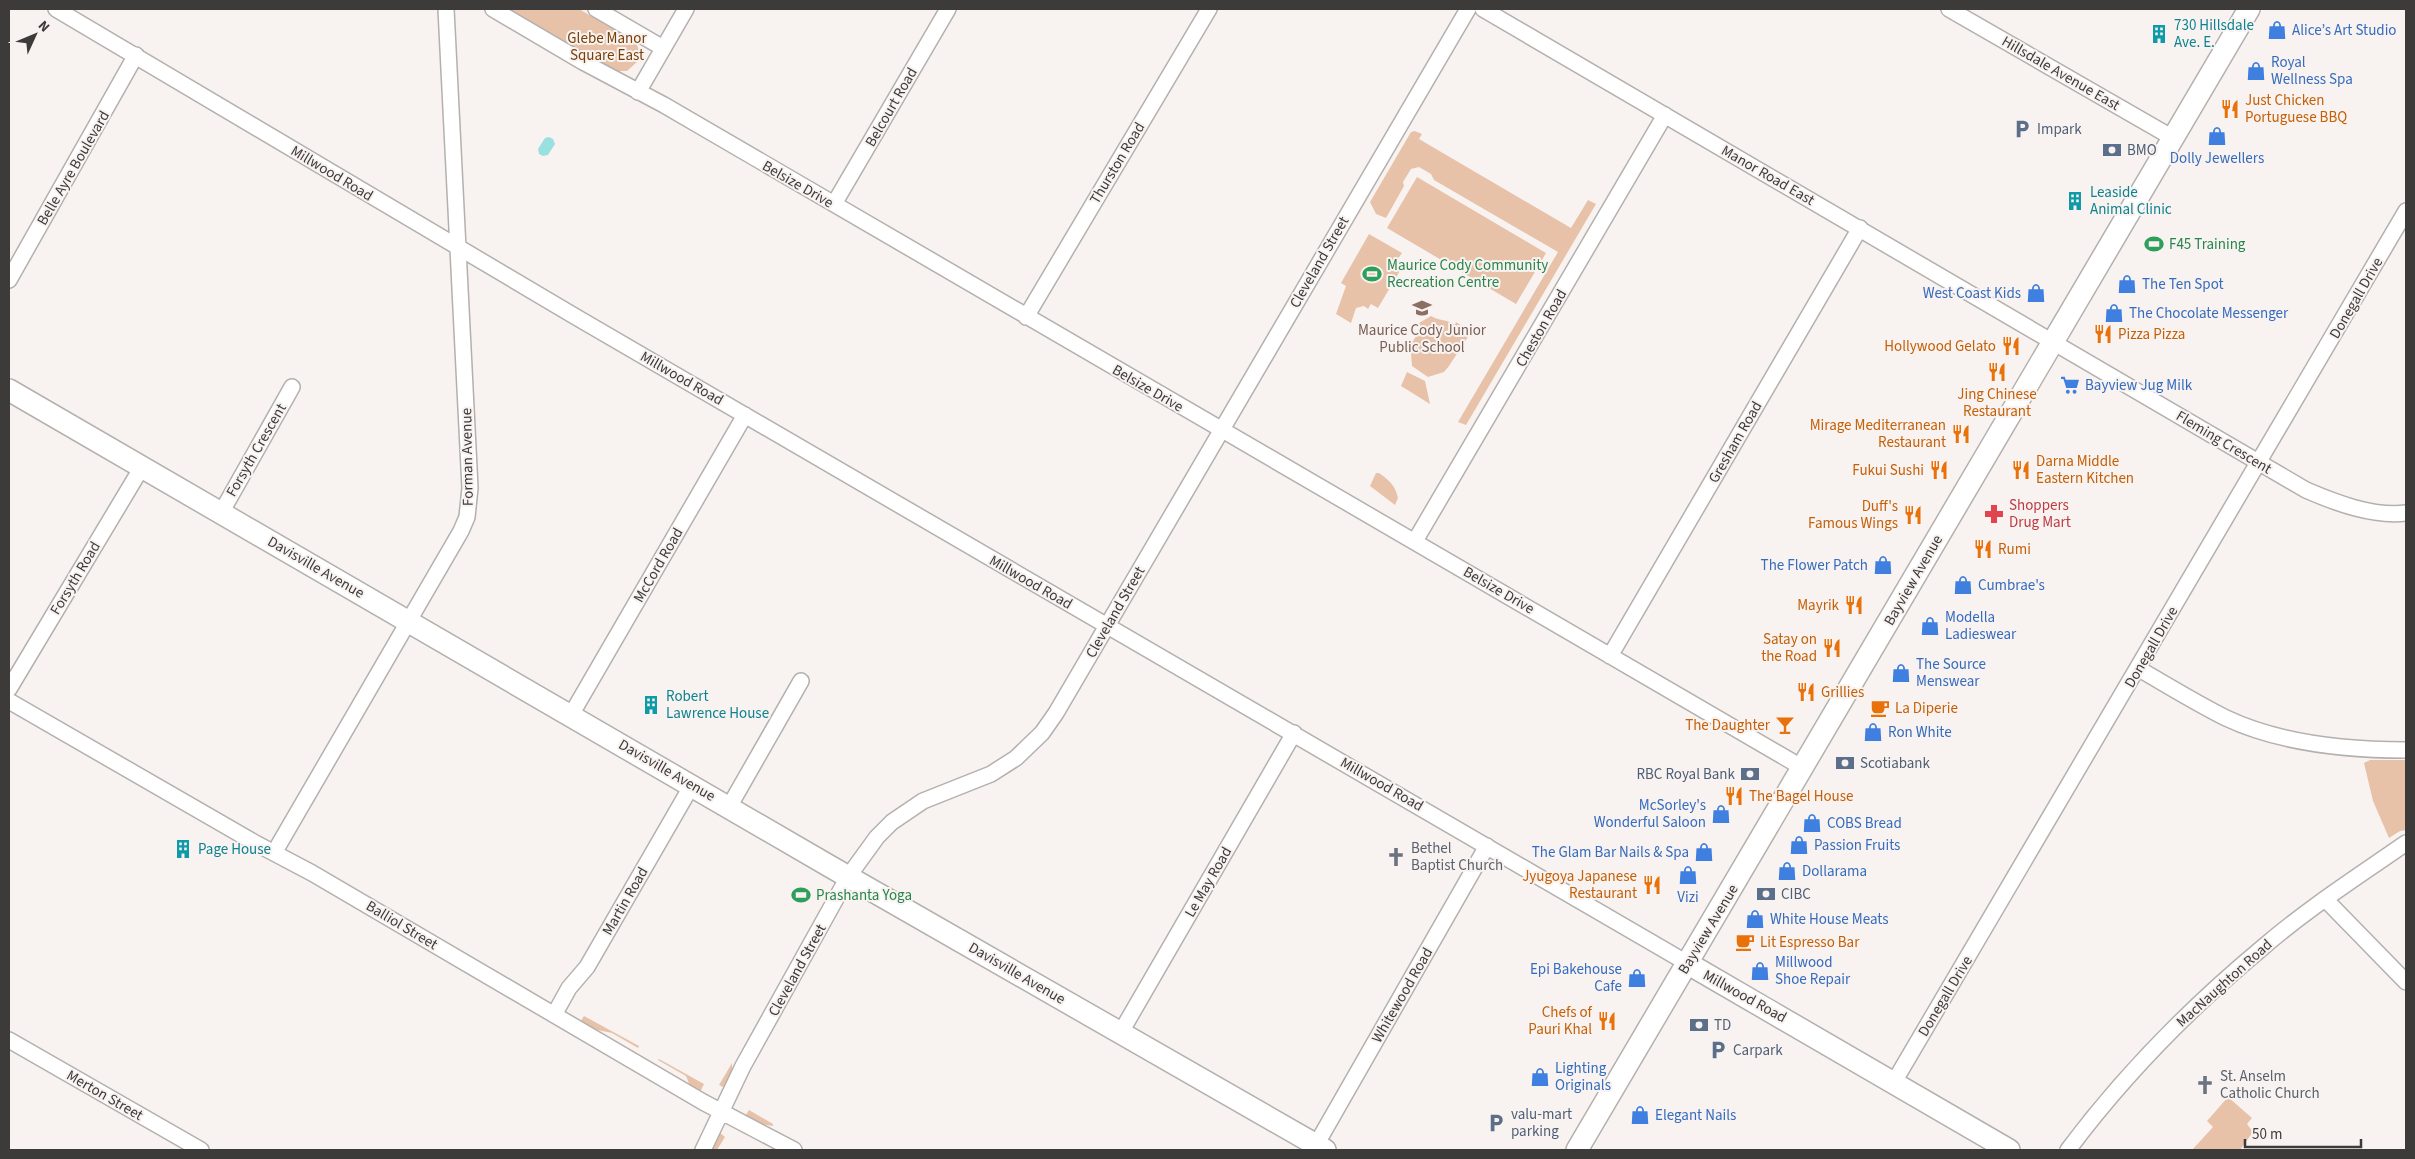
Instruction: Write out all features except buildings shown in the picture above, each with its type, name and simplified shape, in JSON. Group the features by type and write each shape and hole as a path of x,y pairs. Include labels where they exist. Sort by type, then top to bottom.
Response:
{"street":[{"name":"Millwood Road","path":"56,9 336,176 1294,732 2009,1150"},
{"name":"Forman Avenue","path":"274,853 461,531 470,502 446,9"},
{"name":"Belsize Drive","path":"493,9 664,105 1803,768"},
{"path":"596,9 663,48"},
{"path":"638,92 686,9"},
{"name":"Belcourt Road","path":"834,204 948,9"},
{"name":"Thurston Road","path":"1026,316 1209,9"},
{"name":"Cleveland Street","path":"703,1150 743,1066 848,877 872,844 892,822 923,801 991,774 1028,748 1042,733 1056,713 1468,9"},
{"name":"Manor Road East","path":"1483,9 2053,342"},
{"name":"Hillsdale Avenue East","path":"1949,9 2172,138"},
{"name":"Bayview Avenue","path":"1577,1150 2249,9"},
{"name":"Belle Ayre Boulevard","path":"9,280 136,55"},
{"name":"Cheston Road","path":"1415,541 1665,115"},
{"name":"Donegall Drive","path":"1894,1082 2406,211"},
{"name":"Gresham Road","path":"1610,656 1860,228"},
{"name":"Fleming Crescent","path":"2053,342 2306,490 2331,501 2365,510 2406,513"},
{"name":"Forsyth Crescent","path":"221,513 292,387"},
{"name":"Davisville Avenue","path":"9,390 729,806 848,877 1121,1032 1320,1148"},
{"name":"McCord Road","path":"571,715 745,414"},
{"name":"Forsyth Road","path":"9,689 142,467"},
{"path":"2138,668 2203,706 2252,728 2294,740 2336,747 2363,750 2406,750"},
{"path":"729,806 801,681"},
{"name":"Balliol Street","path":"9,701 319,877 721,1113 794,1150"},
{"name":"Le May Road","path":"1121,1032 1294,732"},
{"name":"Martin Road","path":"554,1015 569,988 587,966 692,785"},
{"name":"MacNaughton Road","path":"2068,1150 2148,1054 2203,999 2262,947 2325,899 2406,843"},
{"name":"Whitewood Road","path":"1320,1148 1488,846"},
{"path":"2325,899 2406,982"},
{"name":"Merton Street","path":"9,1040 201,1150"}],"green space":[{"name":"Glebe Manor Square East","path":"506,9 579,9 629,38 637,45 640,53 638,61 627,71 620,71 618,75"},
{"path":"1415,131 1422,134 1419,139 1571,228 1588,200 1596,204 1466,425 1458,422 1558,252 1434,180 1431,174 1419,167 1411,169 1386,218 1376,214 1370,202 1411,132"},
{"path":"1417,177 1546,253 1516,304 1387,228"},
{"name":"Maurice Cody Community Recreation Centre","path":"1369,234 1402,253 1397,260 1404,264 1378,308 1371,304 1368,309 1364,306 1356,308 1351,323 1336,314 1346,286 1341,283"},
{"path":"1431,316 1455,325 1456,322 1471,332 1444,372 1428,377 1412,366 1411,353 1407,351 1418,333 1419,323"},
{"path":"1407,372 1425,381 1430,404 1401,386"},
{"path":"1376,473 1379,473 1394,486 1398,498 1395,505 1370,486"},
{"path":"2370,760 2406,760 2406,830 2400,831 2389,838 2373,801 2364,763"},
{"path":"584,1016 639,1046 638,1048 612,1033 593,1029 580,1022"},
{"path":"659,1059 704,1084 699,1094 690,1086 686,1076"},
{"path":"732,1063 732,1078 727,1089 719,1085"},
{"path":"2228,1097 2252,1118 2247,1124 2253,1132 2240,1150 2192,1150 2213,1127 2207,1121"},
{"path":"749,1110 773,1124 773,1126 755,1123 744,1118"},
{"path":"719,1132 725,1137 717,1150 711,1150"}],"water":[{"path":"545,138 553,139 555,144 548,155 543,156 539,154 538,149"}],"place":[{"name":"Alice’s Art Studio","path":"2277,30"},
{"name":"730 Hillsdale Ave. E.","path":"2159,34"},
{"name":"Royal Wellness Spa","path":"2256,71"},
{"name":"Just Chicken Portuguese BBQ","path":"2230,109"},
{"name":"Impark","path":"2022,129"},
{"name":"Dolly Jewellers","path":"2217,136"},
{"name":"BMO","path":"2112,150"},
{"name":"Leaside Animal Clinic","path":"2075,201"},
{"name":"F45 Training","path":"2154,244"},
{"name":"Maurice Cody Community Recreation Centre","path":"1372,274"},
{"name":"The Ten Spot","path":"2127,284"},
{"name":"West Coast Kids","path":"2036,293"},
{"name":"Maurice Cody Junior Public School","path":"1422,308"},
{"name":"The Chocolate Messenger","path":"2114,313"},
{"name":"Pizza Pizza","path":"2103,334"},
{"name":"Hollywood Gelato","path":"2011,346"},
{"name":"Jing Chinese Restaurant","path":"1997,372"},
{"name":"Bayview Jug Milk","path":"2070,385"},
{"name":"Mirage Mediterranean Restaurant","path":"1961,434"},
{"name":"Fukui Sushi","path":"1939,470"},
{"name":"Darna Middle Eastern Kitchen","path":"2021,470"},
{"name":"Shoppers Drug Mart","path":"1994,514"},
{"name":"Duff's Famous Wings","path":"1913,515"},
{"name":"Rumi","path":"1983,549"},
{"name":"The Flower Patch","path":"1883,565"},
{"name":"Cumbrae's","path":"1963,585"},
{"name":"Mayrik","path":"1854,605"},
{"name":"Modella Ladieswear","path":"1930,626"},
{"name":"Satay on the Road","path":"1832,648"},
{"name":"The Source Menswear","path":"1901,673"},
{"name":"Grillies","path":"1806,692"},
{"name":"Robert Lawrence House","path":"651,705"},
{"name":"La Diperie","path":"1880,708"},
{"name":"The Daughter","path":"1785,725"},
{"name":"Ron White","path":"1873,732"},
{"name":"Scotiabank","path":"1845,763"},
{"name":"RBC Royal Bank","path":"1750,774"},
{"name":"The Bagel House","path":"1734,796"},
{"name":"McSorley's Wonderful Saloon","path":"1721,814"},
{"name":"COBS Bread","path":"1812,823"},
{"name":"Passion Fruits","path":"1799,845"},
{"name":"Page House","path":"183,849"},
{"name":"The Glam Bar Nails & Spa","path":"1704,852"},
{"name":"Bethel Baptist Church","path":"1396,857"},
{"name":"Dollarama","path":"1787,871"},
{"name":"Vizi","path":"1688,875"},
{"name":"Jyugoya Japanese Restaurant","path":"1652,885"},
{"name":"CIBC","path":"1766,894"},
{"name":"Prashanta Yoga","path":"801,895"},
{"name":"White House Meats","path":"1755,919"},
{"name":"Lit Espresso Bar","path":"1745,942"},
{"name":"Millwood Shoe Repair","path":"1760,971"},
{"name":"Epi Bakehouse Cafe","path":"1637,978"},
{"name":"Chefs of Pauri Khal","path":"1607,1021"},
{"name":"TD","path":"1699,1025"},
{"name":"Carpark","path":"1718,1050"},
{"name":"Lighting Originals","path":"1540,1077"},
{"name":"St. Anselm Catholic Church","path":"2205,1085"},
{"name":"Elegant Nails","path":"1640,1115"},
{"name":"valu-mart parking","path":"1496,1123"}]}
